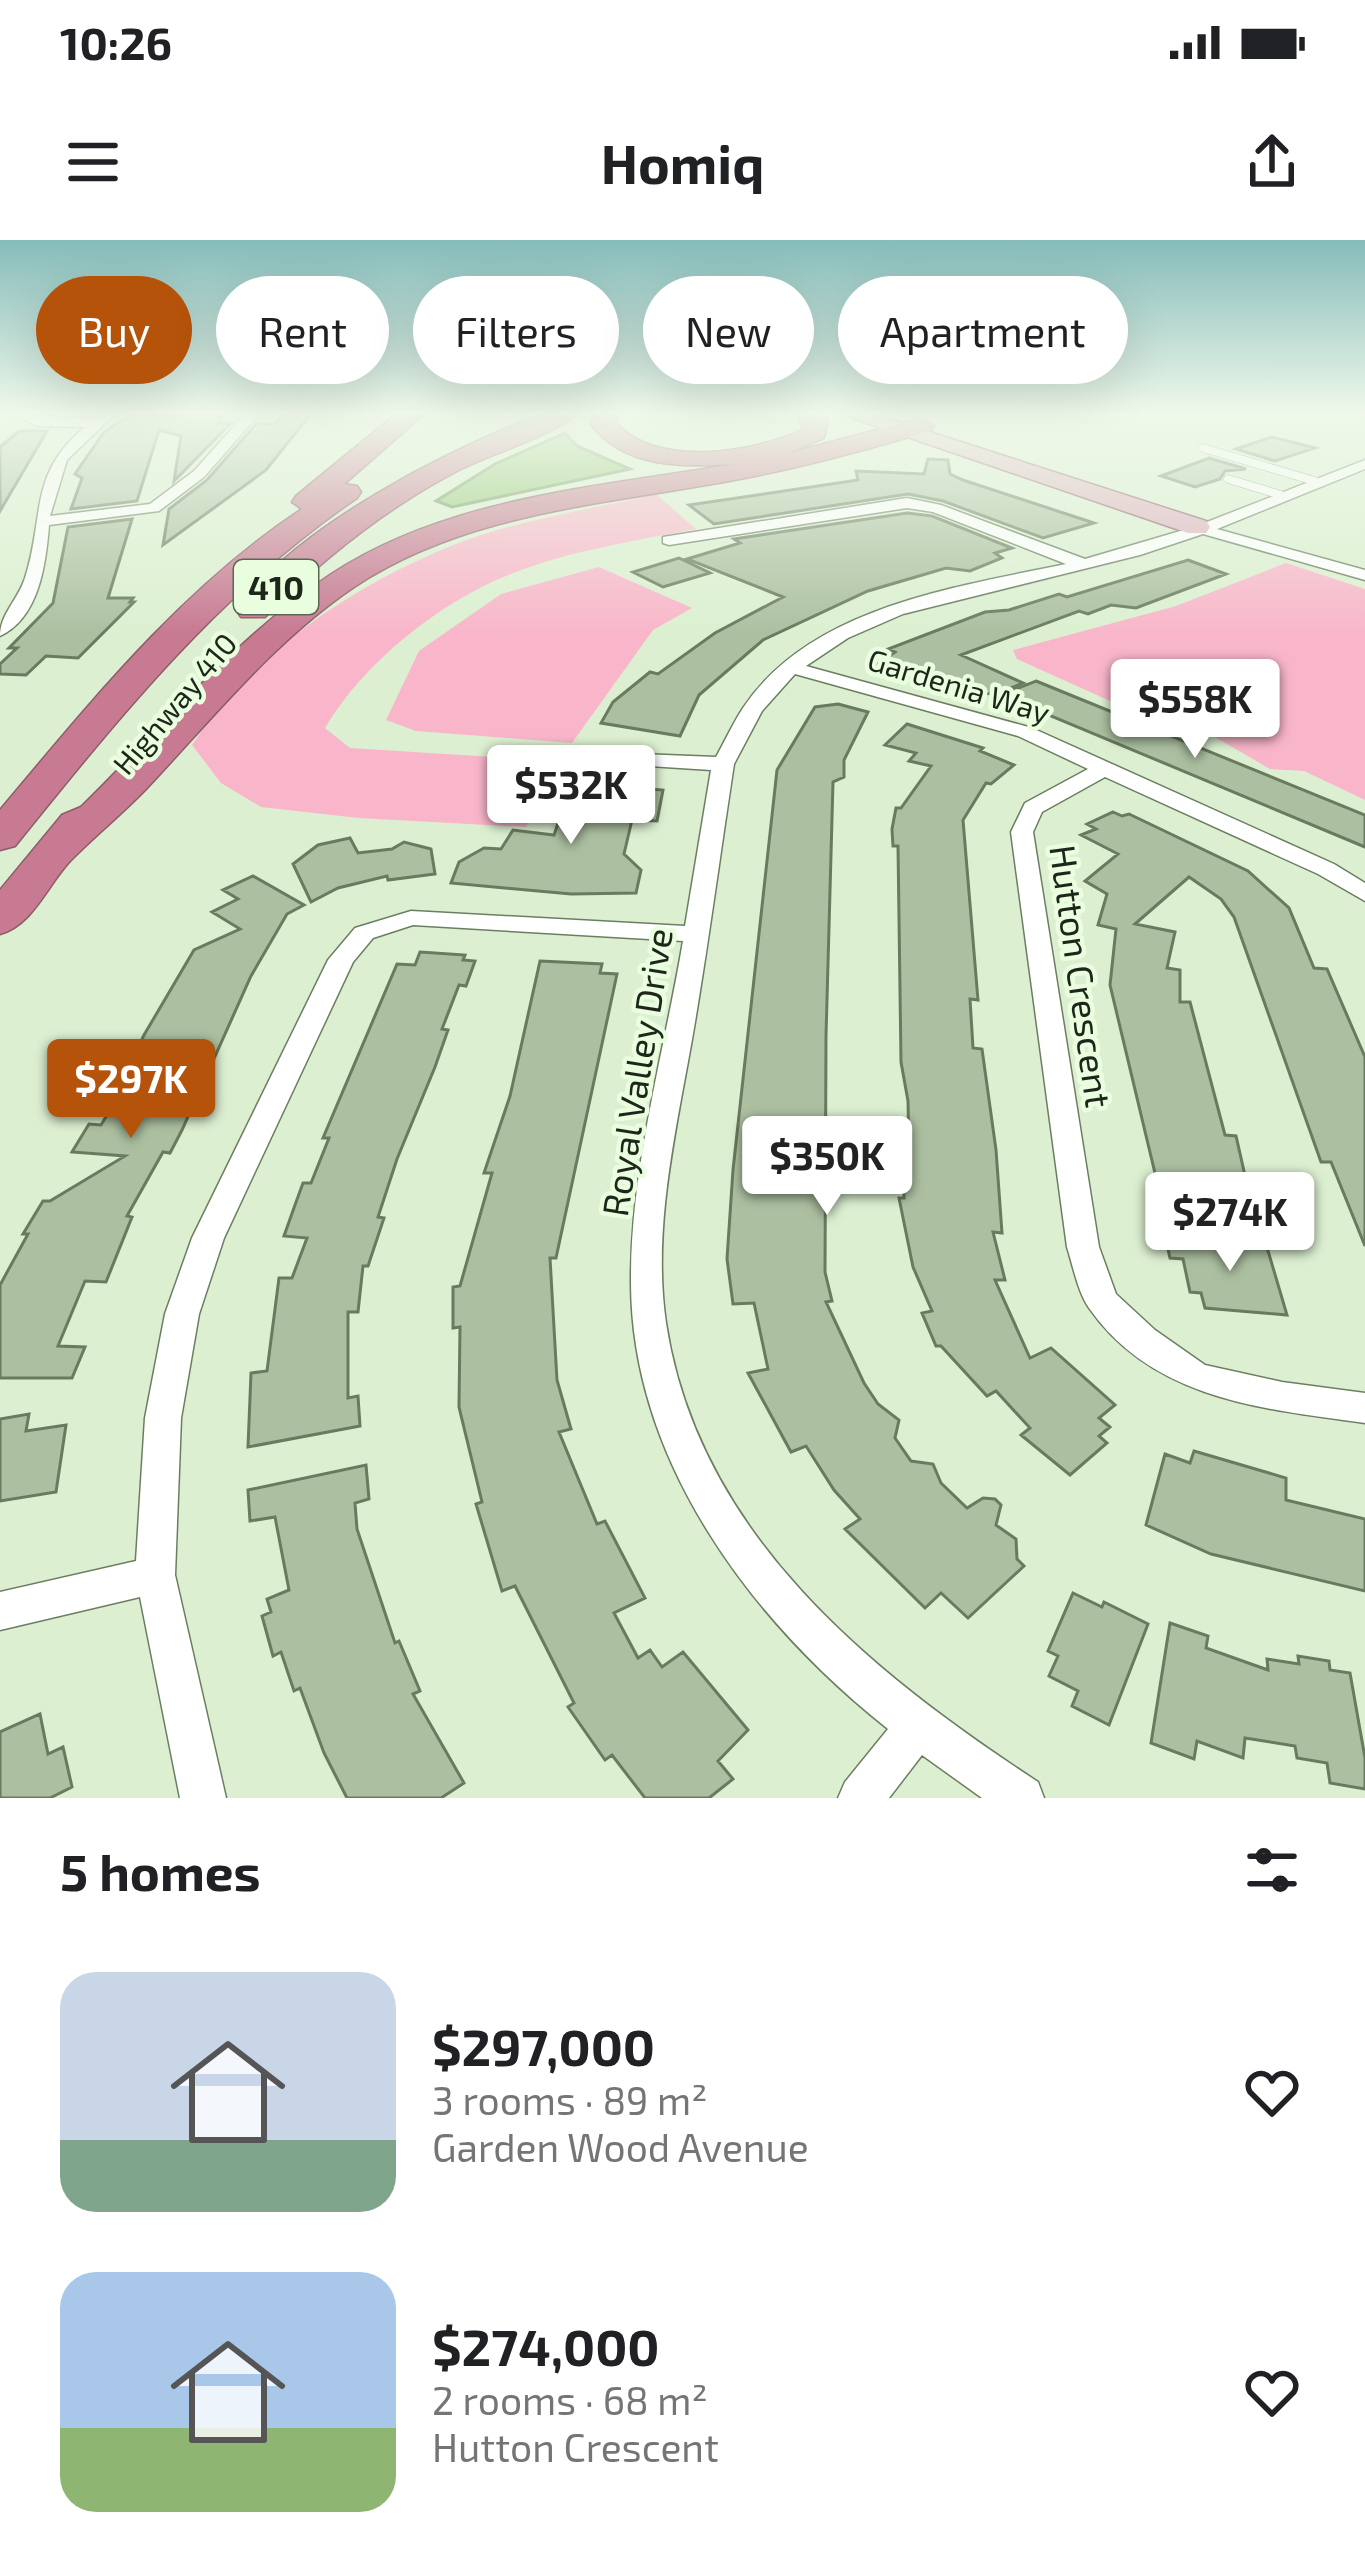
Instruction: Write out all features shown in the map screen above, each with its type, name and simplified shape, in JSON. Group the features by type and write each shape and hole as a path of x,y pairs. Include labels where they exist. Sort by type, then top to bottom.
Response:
{"highway":[{"path":"236,570 244,554 325,487"},
{"name":"Highway 410","path":"0,837 143,665 236,570 357,487"},
{"name":"Highway 410","path":"0,920 205,660 270,592 414,487"},
{"path":"59,848 110,806 286,622 348,577 452,530 538,507 654,487"}],"main road":[{"path":"1098,487 1207,523"}],"street":[{"path":"0,631 22,607 32,585 52,487"},
{"path":"45,520 154,508 184,487"},
{"name":"Royal Valley Drive","path":"1022,1798 916,1728 810,1630 734,1535 685,1444 657,1364 649,1320 650,1198 722,764 749,706 790,667 840,635 892,612 975,587 1141,549 1303,487"},
{"path":"669,540 908,503 936,508 1082,565"},
{"path":"1207,523 1283,556 1315,559 1365,575"},
{"name":"Gardenia Way","path":"790,667 1004,725 1326,869 1365,894"},
{"path":"572,755 722,764"},
{"name":"Hutton Crescent","path":"1105,769 1033,808 1022,832 1082,1247 1102,1301 1142,1340 1195,1376 1282,1397 1365,1408"},
{"path":"203,1798 155,1575 164,1418 182,1314 208,1238 347,950 377,926 411,919 697,934"},
{"path":"0,1611 155,1575"},
{"path":"861,1798 916,1728"}],"lane":[{"path":"1254,487 1281,495"}],"shaded area":[{"path":"459,487 547,487 452,507 436,501"},
{"path":"656,494 696,529 545,562 466,595 386,654 325,728 350,748 557,761 526,827 358,818 261,807 221,783 192,745 216,712 274,652 376,581 475,537"},
{"path":"1286,563 1365,589 1365,800 1304,771 1270,769 1213,736 1207,727 1210,722 1184,708 1152,720 1017,659 1013,650 1176,606"},
{"path":"599,567 692,608 653,630 572,743 416,731 386,720 419,651 501,594"}],"building":[{"path":"0,487 14,487 0,511"},
{"path":"79,487 141,487 137,501 71,509"},
{"path":"198,487 243,487 163,545 169,509"},
{"path":"813,487 983,487 1094,523 1043,538 943,501 908,494 714,524 689,505"},
{"path":"907,513 932,516 1012,548 995,553 1002,558 970,571 946,568 868,591 763,640 699,695 680,736 601,723 613,702 650,672 658,674 715,633 783,597 687,559 740,543 734,539"},
{"path":"132,519 108,598 133,598 130,602 134,602 78,658 46,656 26,675 0,674 0,664 17,648 9,648 53,603 68,527"},
{"path":"679,558 710,573 663,587 633,572"},
{"path":"1188,560 1226,574 1136,608 1111,605 1088,614 1079,611 961,655 1023,683 996,694 974,693 927,671 910,678 876,665 895,652 888,649 985,612 1009,610 1059,594 1067,597"},
{"path":"1036,681 1365,815 1365,847 1001,695"},
{"path":"838,704 868,712 844,760 844,777 833,782 825,1272 832,1301 826,1302 864,1383 878,1404 899,1420 895,1438 911,1461 933,1464 941,1483 967,1508 983,1498 1001,1505 996,1525 1016,1539 1017,1559 1024,1566 968,1618 941,1593 925,1608 845,1529 860,1519 834,1490 806,1446 791,1452 748,1373 768,1369 754,1303 733,1304 727,1259 733,1170 777,770 815,707"},
{"path":"907,724 983,748 980,751 1014,765 986,783 963,820 978,1000 970,999 973,1048 982,1049 996,1150 1002,1233 993,1232 1005,1280 995,1280 1030,1358 1051,1348 1115,1405 1099,1418 1110,1427 1099,1436 1107,1443 1070,1475 1021,1435 1030,1428 996,1391 987,1396 936,1346 922,1313 932,1311 913,1267 899,1198 904,1198 904,1156 909,1156 908,1101 901,1062 898,846 893,846 892,829 896,808 901,808 931,766 909,761 916,753 885,745"},
{"path":"572,783 663,790 657,821 632,820 624,854 641,870 636,893 571,894 451,883 459,862 484,848 501,849 513,830 554,835"},
{"path":"1113,812 1129,814 1248,871 1289,908 1314,968 1327,969 1365,1057 1365,1246 1331,1162 1321,1162 1234,917 1221,899 1189,877 1135,924 1175,932 1167,968 1180,970 1180,1002 1190,1002 1225,1135 1236,1136 1251,1202 1160,1194 1110,985 1116,929 1098,925 1107,894 1085,881 1118,854 1081,835 1096,829 1087,824"},
{"path":"350,838 358,853 392,849 404,842 431,849 435,874 388,880 387,876 338,888 311,902 293,864 318,845"},
{"path":"253,876 304,905 287,914 251,976 182,1130 170,1153 163,1152 127,1216 132,1217 106,1282 85,1281 58,1346 85,1347 72,1378 0,1378 0,1285 28,1234 23,1234 43,1201 125,1156 72,1152 89,1124 101,1125 138,1064 130,1064 194,950 240,929 212,912 238,899 223,890"},
{"path":"420,952 465,955 463,960 475,961 466,986 459,985 442,1029 448,1030 435,1067 397,1159 378,1217 384,1218 368,1266 363,1266 358,1312 348,1312 348,1398 358,1396 360,1426 248,1447 251,1373 267,1371 279,1278 292,1278 307,1238 284,1236 303,1183 311,1183 329,1138 323,1138 397,964 415,965"},
{"path":"540,961 602,964 600,973 617,974 556,1258 550,1258 557,1380 571,1429 559,1432 597,1524 605,1521 645,1598 614,1613 638,1658 650,1650 662,1667 683,1652 748,1730 718,1761 733,1779 709,1798 645,1798 612,1755 605,1760 568,1707 574,1703 515,1586 502,1591 476,1504 482,1502 459,1407 460,1327 453,1328 453,1287 460,1286 492,1173 484,1173 510,1096"},
{"path":"1165,1236 1266,1244 1287,1315 1205,1308 1201,1293 1190,1292 1183,1259 1170,1258"},
{"path":"29,1414 26,1431 66,1425 56,1492 0,1501 0,1419"},
{"path":"1194,1451 1286,1478 1286,1500 1365,1519 1365,1591 1211,1554 1146,1525 1165,1454 1190,1463"},
{"path":"366,1465 369,1499 355,1503 357,1529 395,1643 399,1641 420,1691 413,1694 464,1783 441,1798 347,1798 300,1688 294,1691 281,1652 273,1656 262,1616 271,1612 267,1599 289,1590 275,1517 250,1521 248,1490"},
{"path":"1073,1593 1148,1624 1109,1725 1072,1706 1078,1691 1049,1676 1058,1656 1048,1651"},
{"path":"1170,1623 1208,1636 1206,1648 1268,1670 1267,1659 1299,1664 1298,1656 1329,1661 1330,1670 1350,1673 1365,1758 1365,1789 1330,1783 1327,1763 1297,1758 1295,1746 1245,1738 1243,1758 1197,1741 1194,1759 1151,1743"},
{"path":"40,1714 48,1754 63,1747 72,1787 50,1798 0,1798 0,1732"}]}
